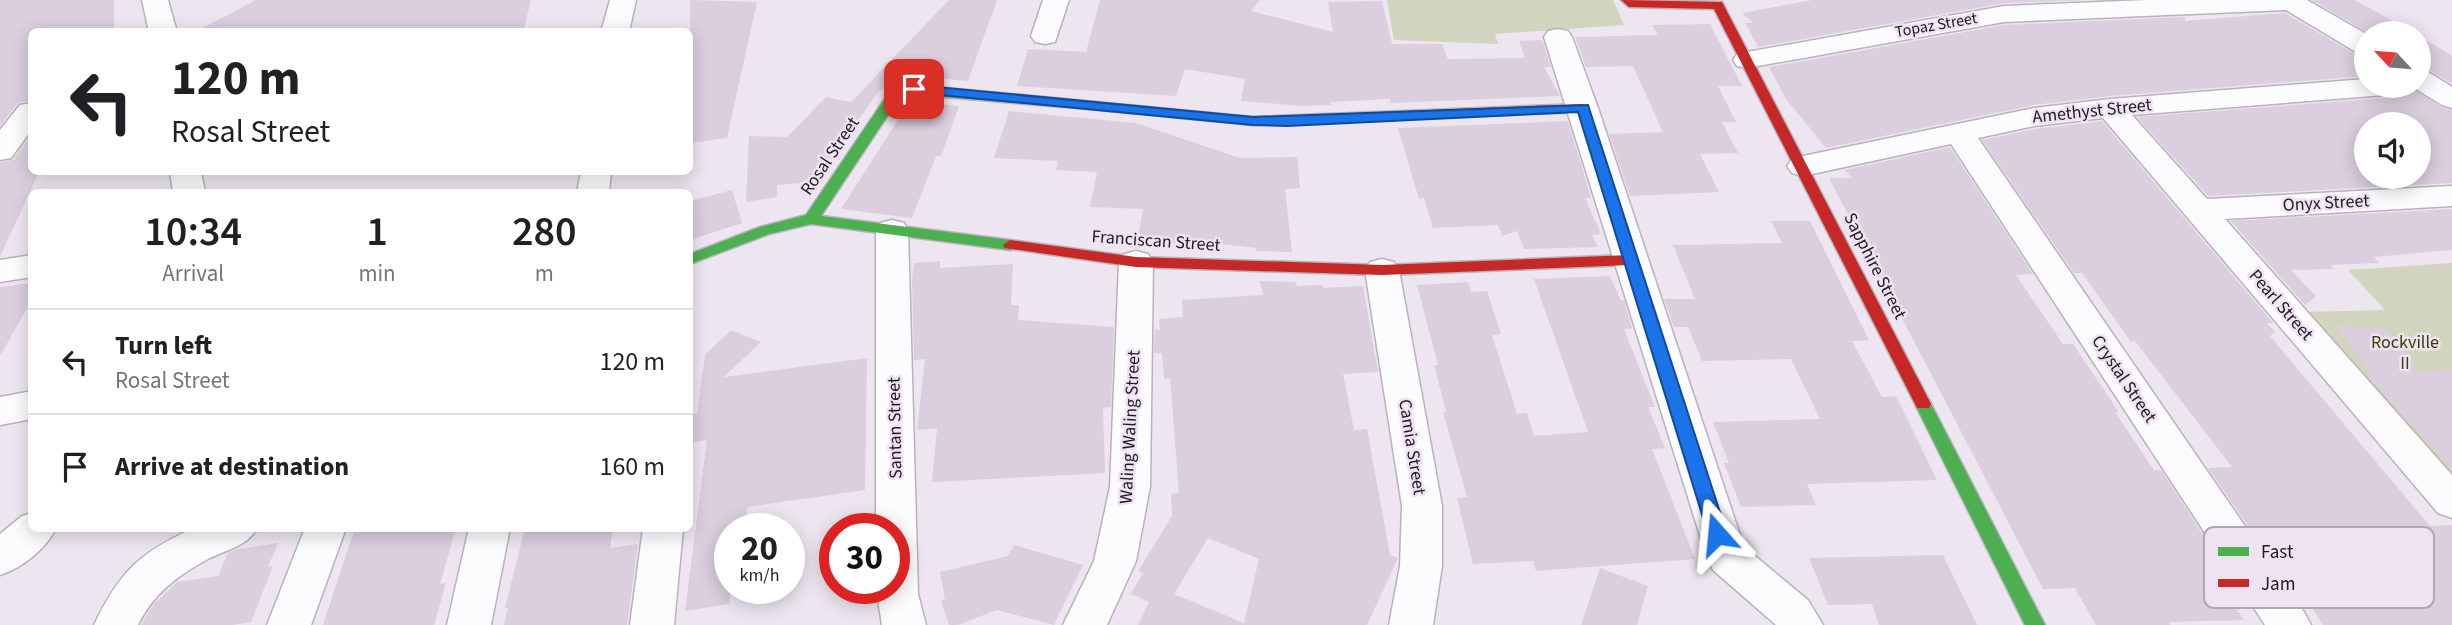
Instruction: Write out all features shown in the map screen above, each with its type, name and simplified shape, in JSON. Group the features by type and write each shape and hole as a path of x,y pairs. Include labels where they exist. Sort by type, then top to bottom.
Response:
{"street":[{"path":"155,0 162,28"},
{"path":"616,28 623,0"},
{"path":"1045,36 1056,0"},
{"name":"Sapphire Street","path":"1628,1 1718,5 1803,166 2035,625"},
{"name":"Topaz Street","path":"1747,60 2004,14 2291,2 2354,39"},
{"path":"1558,37 1583,108 1717,534 1728,558 1793,613 1801,625"},
{"path":"2431,87 2452,99"},
{"name":"Amethyst Street","path":"1803,166 2034,117 2110,108 2354,88"},
{"name":"Rosal Street","path":"811,219 891,100 904,90 1264,121 1583,108"},
{"name":"Pearl Street","path":"2110,108 2452,502"},
{"path":"0,151 28,114"},
{"name":"Crystal Street","path":"1959,133 2224,527"},
{"name":"Onyx Street","path":"2199,211 2452,196"},
{"name":"Franciscan Street","path":"693,258 765,230 811,219 1136,262 1382,270 1629,260"},
{"name":"Santan Street","path":"892,231 897,594 904,625"},
{"name":"Waling Waling Street","path":"1085,625 1115,561 1130,487 1136,262"},
{"path":"0,271 28,267"},
{"name":"Camia Street","path":"1382,270 1422,506 1424,545 1421,578 1410,625"},
{"path":"0,411 28,406"},
{"path":"117,625 133,593 148,577 186,550 228,532"},
{"path":"289,625 324,532"},
{"path":"469,625 489,532"},
{"path":"652,625 663,532"},
{"name":"Crystal Street","path":"2279,608 2290,625"}],"green space":[{"path":"1387,0 1613,0 1624,25 1495,34 1498,44 1394,40"},
{"name":"Rockville II","path":"2452,263 2452,477 2305,312 2385,310 2348,270"}],"building":[{"path":"0,0 114,0 114,28 28,28 28,101 18,103 0,126"},
{"path":"256,0 531,0 524,28 203,28"},
{"path":"690,0 757,2 727,138 693,143 693,28 690,28"},
{"path":"949,0 997,0 968,81 914,76 892,82 878,92 815,182 777,185 777,197 746,202 749,136 787,137 826,97 851,102"},
{"path":"1100,0 1260,0 1251,11 1333,32 1328,2 1382,1 1392,44 1442,44 1448,59 1525,58 1519,41 1542,40 1551,67 1544,67 1560,96 1391,103 1390,99 1303,106 1241,101 1245,79 1185,69 1176,96 1017,86 1028,49 1086,52"},
{"path":"1812,0 2084,0 2004,3 1758,47 1745,23 1753,23 1742,13"},
{"path":"2312,0 2355,0 2393,21 2354,21 2354,25"},
{"path":"2285,13 2354,53 2354,77 2110,96 2034,105 1826,148 1786,99 1769,67 2004,25 2185,17 2185,21"},
{"path":"1710,24 1742,86 1718,86 1736,122 1722,122 1738,153 1700,154 1719,192 1630,196 1609,134 1663,132 1633,66 1586,67 1575,37 1658,35 1652,25"},
{"path":"2431,43 2452,56 2452,84 2431,71"},
{"path":"2385,98 2427,98 2441,107 2452,110 2452,183 2431,184 2431,112 2354,112 2354,188 2208,196 2137,117"},
{"path":"915,102 959,106 941,156 936,156 912,218 841,209 905,109"},
{"path":"1009,111 1136,123 1240,158 1297,157 1300,188 1285,189 1292,252 1256,251 1256,248 1187,240 1187,244 1137,242 1143,209 1090,207 1097,172 1056,170 1058,161 994,158"},
{"path":"1568,121 1591,198 1585,198 1601,234 1592,235 1598,247 1524,249 1517,231 1502,236 1498,225 1433,228 1424,198 1419,199 1398,128"},
{"path":"2102,121 2273,323 2267,323 2275,332 2270,336 2430,526 2452,525 2452,625 2323,625 2312,608 2434,608 2434,527 2249,527 2208,468 2232,467 2135,341 2131,342 2082,273 2074,273 1982,140 2034,129"},
{"path":"28,139 28,175 38,175 31,189 28,189 28,196 0,257 0,162 13,160"},
{"path":"1950,147 2033,274 2016,275 2063,344 2073,344 2154,470 2161,470 2204,536 2204,608 2236,608 2244,620 2169,622 2171,625 2096,625 2075,588 2043,589 1829,178 1852,178 1845,170"},
{"path":"732,190 742,223 693,239 693,200"},
{"path":"2452,209 2452,250 2374,257 2379,263 2330,265 2334,269 2291,270 2316,296 2305,305 2231,221"},
{"path":"1771,221 1810,221 1869,340 1852,341 1882,397 1896,396 1937,480 1807,484 1816,505 1741,507 1724,463 1729,463 1713,422 1820,419 1791,359 1702,361 1688,327 1674,327 1664,299 1695,299 1673,245 1782,243"},
{"path":"940,261 940,268 1013,264 1011,305 1019,305 1018,320 1114,327 1111,407 1103,408 1105,473 932,482 937,428 917,430 925,359 914,360 912,281 914,263"},
{"path":"1610,276 1621,301 1624,300 1632,328 1624,329 1655,407 1648,407 1665,448 1652,449 1695,559 1536,571 1533,561 1473,564 1457,498 1467,497 1443,412 1446,411 1434,365 1438,365 1417,285 1468,282 1471,292 1487,291 1501,334 1492,335 1517,414 1527,413 1534,436 1588,432 1534,279"},
{"path":"1260,281 1296,282 1297,286 1322,285 1323,288 1363,286 1378,372 1343,374 1354,430 1367,429 1390,555 1398,558 1367,625 1138,625 1149,602 1131,594 1143,573 1138,571 1172,516 1171,494 1179,493 1170,378 1164,379 1162,353 1154,353 1155,329 1160,330 1159,319 1183,317 1182,300 1263,295","holes":["1208,538 1259,559 1244,623 1174,594"]},
{"path":"28,284 28,306 0,356 0,287"},
{"path":"2336,326 2387,329 2420,372 2452,370 2452,469 2366,374 2371,373"},
{"path":"731,330 761,342 724,377 867,358 865,490 747,507 746,513 714,513 714,604 730,604 685,611 707,440 693,442 693,415 697,414 705,355"},
{"path":"354,532 455,532 440,584 446,583 434,625 323,625"},
{"path":"524,532 612,532 610,548 638,544 627,625 504,625 508,607 505,608"},
{"path":"278,543 268,567 273,566 251,622 233,625 141,625 153,605 177,582 218,576 228,553"},
{"path":"1014,545 1083,565 1054,625 997,610 958,625 949,625 941,601 945,599 940,572 1008,556"},
{"path":"1943,555 1977,625 1879,625 1872,604 1828,605 1809,558"},
{"path":"1600,568 1648,586 1637,625 1581,625"}],"traffic: fast":[{"path":"811,219 891,100 904,91 914,89 1064,103"},
{"path":"693,258 765,230 811,219 1010,245"},
{"path":"1923,404 2035,625"}],"traffic: jam":[{"path":"1627,0 1629,3 1718,5 1923,404"},
{"path":"1064,103 1253,121 1583,108"},
{"path":"1010,245 1136,262 1382,270 1630,260"}],"route":[{"path":"914,89 1219,119 1287,122 1583,108 1717,534"}]}
